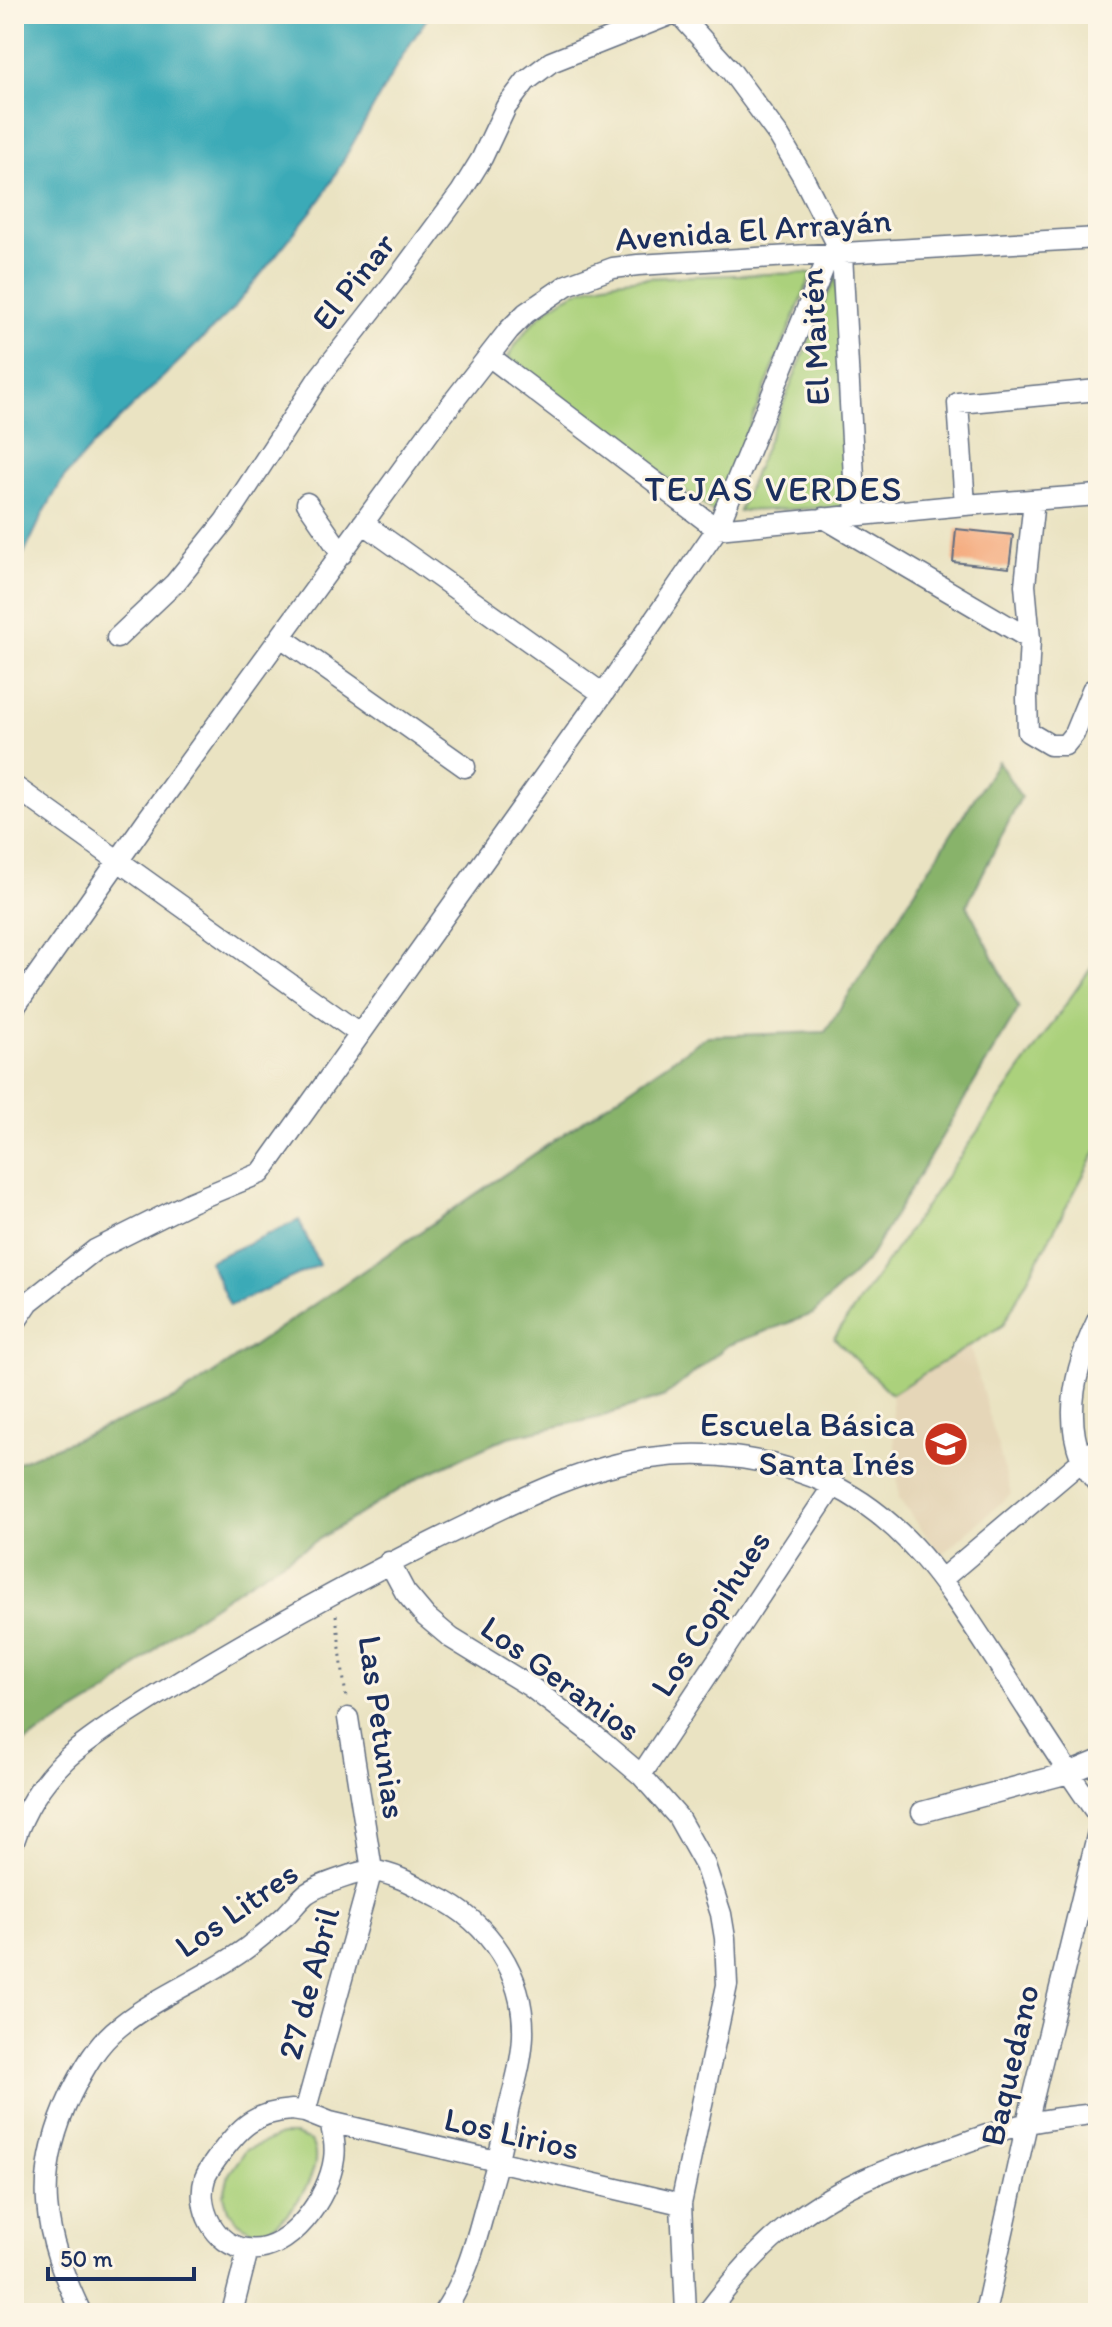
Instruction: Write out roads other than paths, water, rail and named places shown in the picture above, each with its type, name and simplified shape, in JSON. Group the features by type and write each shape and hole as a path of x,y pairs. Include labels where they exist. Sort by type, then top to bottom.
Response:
{"street":[{"name":"El Pinar","path":"117,638 175,583 217,532 318,379 461,192 482,158 506,107 526,81 551,62 672,14"},
{"name":"El Maitén","path":"679,14 731,71 779,136 817,202 835,254 856,515"},
{"name":"Avenida El Arrayán","path":"14,1008 431,430 509,330 546,298 567,285 601,272 638,265 1098,238"},
{"path":"14,1324 29,1302 95,1250 191,1202 261,1173 717,529 835,254"},
{"path":"489,356 717,529 1098,495"},
{"path":"965,505 958,403 1098,390"},
{"path":"1034,500 1025,585 1030,639 1028,732 1050,745 1065,745 1074,734 1092,690 1098,688"},
{"path":"307,503 342,554"},
{"path":"824,518 1030,639"},
{"path":"363,523 603,694"},
{"path":"281,637 465,767"},
{"path":"14,786 360,1034"},
{"path":"1098,1319 1080,1361 1073,1400 1076,1441 1082,1461 1098,1484"},
{"path":"942,1579 1098,1447"},
{"path":"14,1841 22,1820 47,1780 79,1747 166,1688 333,1592 515,1502 590,1473 648,1458 693,1455 738,1458 794,1470 833,1486 894,1526 942,1579 1098,1815"},
{"name":"Los Copihues","path":"641,1775 833,1486"},
{"name":"Los Geranios","path":"389,1562 405,1592 442,1631 531,1687 641,1775 678,1817 693,1841 715,1892 725,1938 727,1985 681,2204 686,2313"},
{"name":"Las Petunias","path":"348,1718 372,1870"},
{"path":"922,1812 1069,1773 1098,1761"},
{"name":"Baquedano","path":"985,2313 1027,2123 1098,1832"},
{"path":"372,1870 405,1881 469,1917 493,1943 513,1977 519,1996 522,2045 497,2163 468,2266 443,2313"},
{"name":"27 de Abril","path":"305,2112 372,1870"},
{"name":"Los Litres","path":"81,2313 55,2254 47,2209 47,2186 61,2115 85,2065 119,2026 238,1954 266,1933 306,1895 338,1879 372,1870"},
{"name":"27 de Abril","path":"248,2250 226,2240 205,2212 203,2190 209,2169 234,2135 254,2119 279,2111 305,2112 330,2122"},
{"path":"707,2313 759,2251 830,2196 884,2170 1027,2123 1098,2113"},
{"path":"232,2313 248,2250 274,2244 296,2230 312,2211 326,2185 334,2159 330,2122"},
{"name":"Los Lirios","path":"330,2122 681,2204"}],"water":[{"path":"14,14 430,14 404,53 322,198 232,310 93,445 63,479 14,568"},
{"path":"299,1220 319,1265 230,1306 209,1261"}],"place":[{"name":"Escuela Básica Santa Inés","path":"946,1444"}],"district":[{"name":"TEJAS VERDES","path":"774,488"}]}
